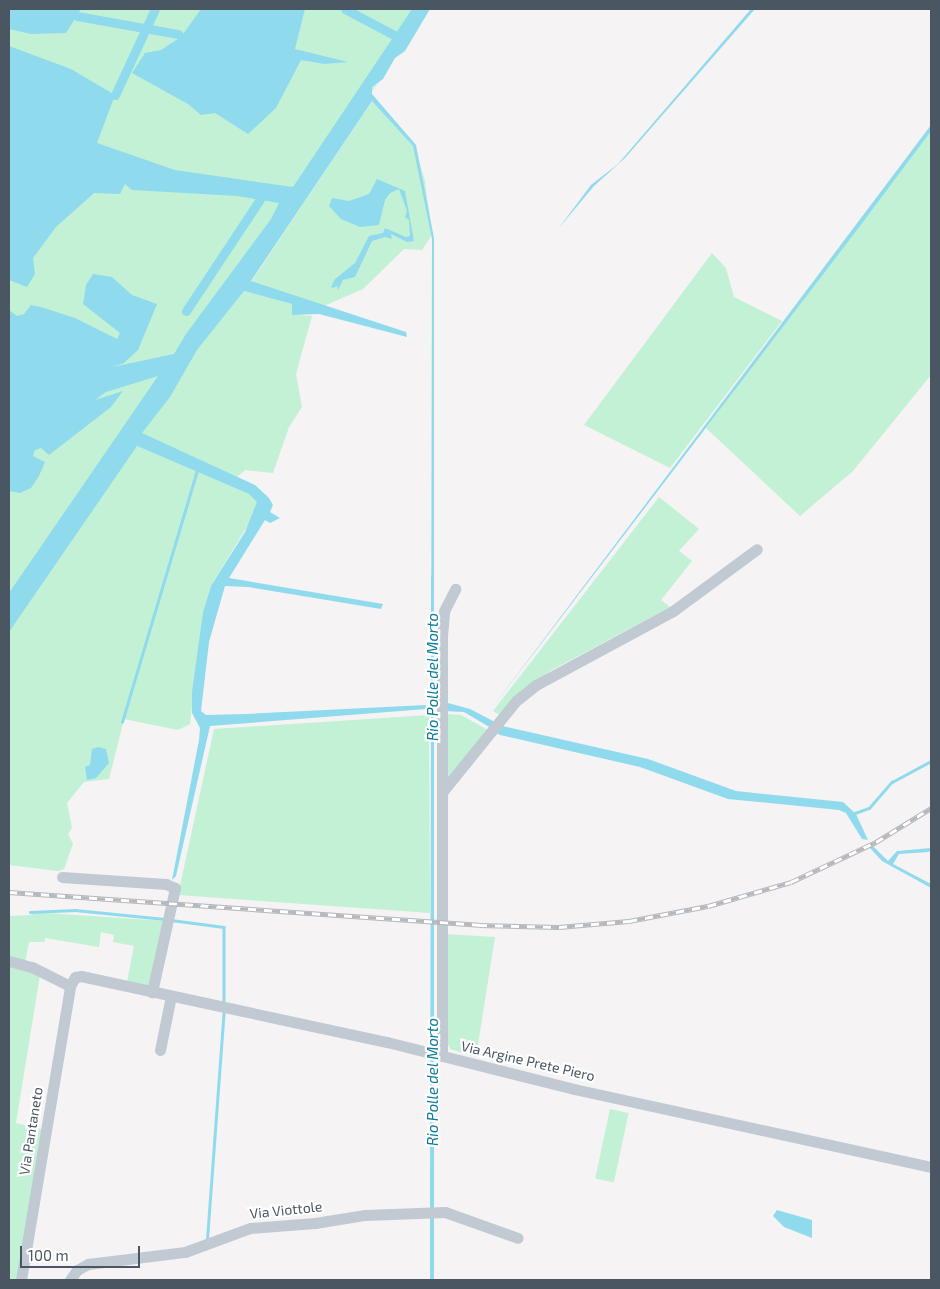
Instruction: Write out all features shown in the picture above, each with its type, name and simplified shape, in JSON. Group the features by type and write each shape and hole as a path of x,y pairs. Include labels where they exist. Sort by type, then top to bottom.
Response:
{"street":[{"path":"442,792 516,701 536,684 673,610 757,549"},
{"path":"437,1055 442,792 442,636 444,611 455,589"},
{"path":"62,877 166,884 175,888 170,919 152,992"},
{"path":"9,961 32,968 70,986"},
{"name":"Via Argine Prete Piero","path":"70,986 75,977 81,976 437,1055 574,1089 931,1167"},
{"name":"Via Pantaneto","path":"22,1280 70,986"},
{"path":"160,1050 171,996"},
{"name":"Via Viottole","path":"70,1280 77,1270 88,1264 185,1252 250,1228 315,1223 365,1215 445,1212 518,1238"}],"green space":[{"path":"9,9 427,9 217,324 244,291 292,304 299,315 312,316 296,374 302,407 289,427 273,473 245,470 237,477 142,434 137,446 249,494 258,502 257,510 211,586 203,612 190,724 178,730 124,719 109,779 84,782 67,803 72,828 68,834 73,844 64,869 58,871 9,865"},
{"path":"372,101 413,141 425,181 432,235 422,250 404,249 363,289 324,306 251,282"},
{"path":"931,127 931,375 853,471 800,516 706,428"},
{"path":"712,253 726,268 734,297 782,321 670,468 584,425"},
{"path":"659,497 699,529 679,551 692,561 661,600 670,607 550,671 500,715 493,711"},
{"path":"447,714 461,715 488,730 447,782"},
{"path":"429,715 430,913 178,895 214,729"},
{"path":"30,912 167,921 150,988 127,982 134,946 113,942 114,935 101,932 99,947 45,938 45,942 29,942 25,963 40,975 16,1123 45,1130 18,1280 9,1280 9,916 32,915"},
{"path":"445,934 495,937 476,1057 450,1049 446,1039"},
{"path":"610,1109 629,1113 614,1182 595,1178"}],"water":[{"path":"9,9 81,9 66,33 31,34 9,29"},
{"path":"201,9 305,9 295,49 348,62 324,64 301,60 276,108 248,134 215,113 201,115 188,104 132,73 145,53 161,50 181,37"},
{"path":"412,9 430,9 405,51 395,58 383,79 372,87 372,94 416,145 434,238 434,1280 430,1280 432,239 413,146 372,101 251,281 406,332 407,337 319,314 292,315 292,304 244,291 197,350 170,397 142,433 255,485 269,498 273,505 270,512 280,518 270,523 265,520 229,578 383,604 381,609 248,587 225,586 209,642 201,711 206,715 426,705 426,709 210,726 176,876 172,880 199,740 200,728 192,713 192,692 203,612 211,586 245,532 257,502 249,494 137,446 9,632 9,593 158,376 106,392 95,400 123,391 111,407 49,455 41,448 35,450 33,456 45,462 39,476 31,488 20,493 9,491 9,310 17,316 24,314 31,305 44,308 75,318 117,339 120,333 83,304 86,285 93,274 112,277 132,295 157,304 138,350 124,363 112,367 174,354 186,334 271,219 279,203 237,196 132,190 125,184 120,194 94,193 56,227 33,258 35,274 27,287 9,280 9,46 71,69 115,95 97,143 175,170 293,187"},
{"path":"751,9 755,9 625,158 594,186 558,229 591,185 618,164"},
{"path":"931,125 931,131 860,226 492,708"},
{"path":"377,179 405,191 414,241 407,242 391,234 392,239 385,237 372,241 355,277 343,280 338,290 337,286 331,287 335,279 355,263 369,236 383,233 385,228 406,237 410,236 409,220 405,217 407,211 399,189 390,193 385,200 379,225 360,227 341,219 329,206 332,198 349,201 369,194"},
{"path":"448,703 470,709 495,722 491,728 464,712 443,711 444,704"},
{"path":"502,726 648,759 736,791 843,802 856,814 868,840 862,839 846,813 839,810 728,799 640,767 496,733"},
{"path":"98,747 106,749 109,763 96,778 87,780 85,767 90,765 92,749"},
{"path":"872,845 888,861 897,851 931,848 929,852 899,854 893,864 931,884 931,888 882,861 869,847"},
{"path":"777,1210 812,1220 812,1238 784,1227 773,1216"}],"waterway":[{"path":"115,95 155,9"},
{"path":"345,9 394,35"},
{"path":"77,16 178,34"},
{"path":"186,311 260,199"},
{"path":"122,722 197,470"},
{"name":"Rio Polle del Morto","path":"432,577 432,719"},
{"path":"855,813 869,808 892,782 931,761"},
{"path":"30,912 75,910 165,919"},
{"path":"171,920 224,927 224,1005"},
{"path":"207,1239 224,1010"}],"railway":[{"path":"9,892 479,925 559,927 629,921 708,906 791,882 876,842 931,808"}]}
